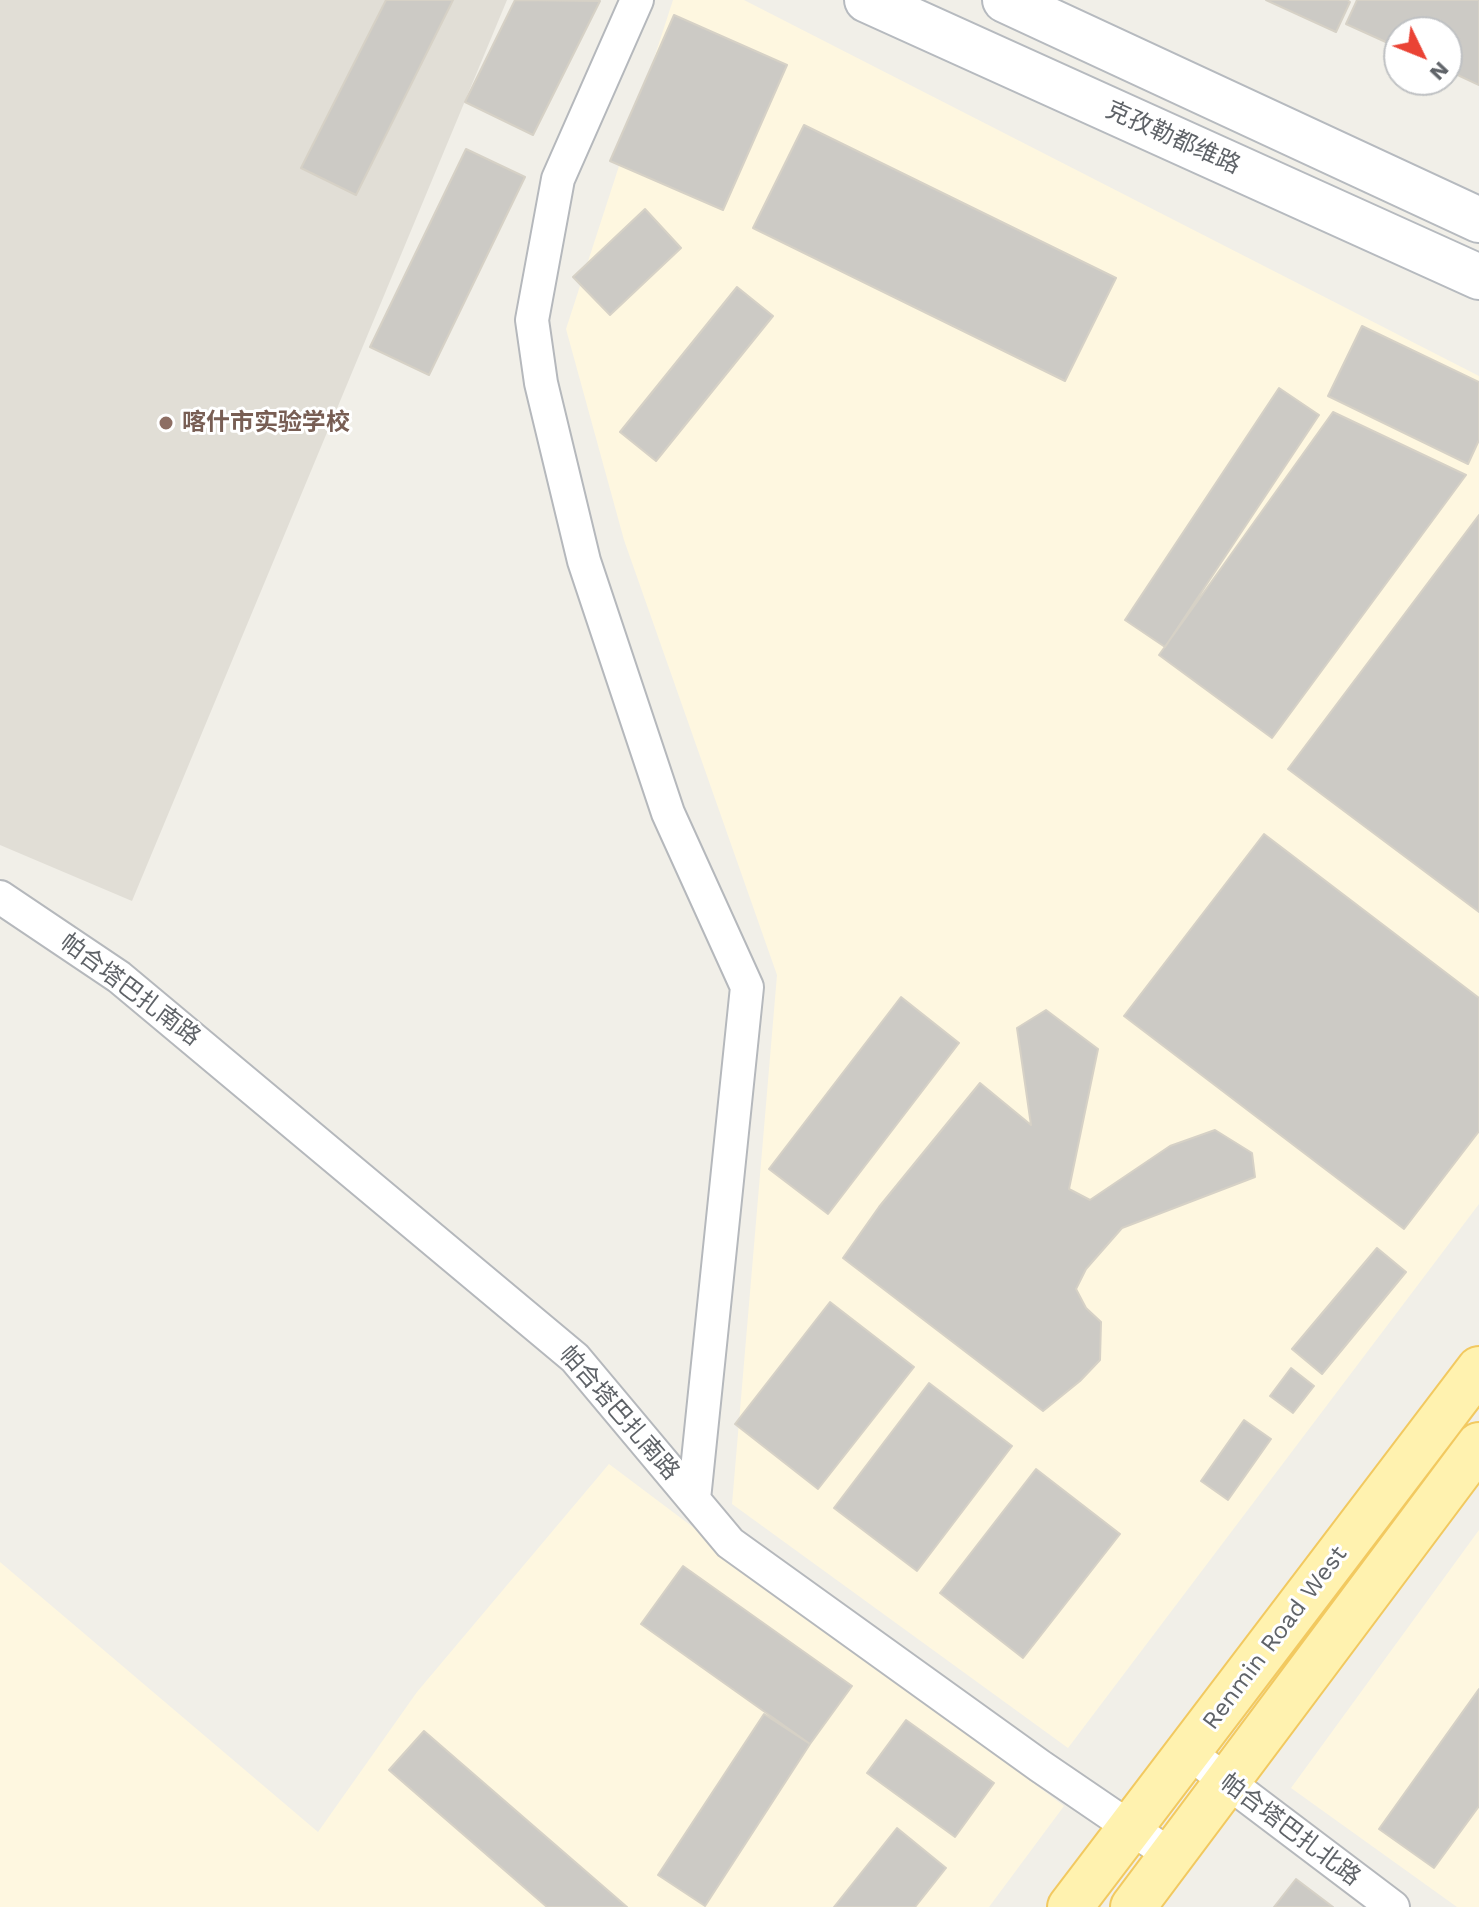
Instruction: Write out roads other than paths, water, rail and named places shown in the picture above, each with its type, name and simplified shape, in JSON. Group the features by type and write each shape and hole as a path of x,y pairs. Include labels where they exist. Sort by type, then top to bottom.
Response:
{"main road":[{"name":"克孜勒都维路","path":"867,0 1479,277"},
{"path":"1005,0 1479,220"},
{"name":"Renmin Road West","path":"1070,1907 1479,1369"},
{"name":"Renmin Road West","path":"1133,1907 1479,1445"}],"street":[{"path":"637,0 558,179 532,320 541,383 589,576 668,813 747,987 694,1499"},
{"name":"帕合塔巴扎南路","path":"0,897 119,977 575,1358 730,1543 1040,1766 1172,1856"},
{"name":"帕合塔巴扎北路","path":"1188,1752 1393,1907"}],"place":[{"name":"喀什市实验学校","path":"166,423"}]}
